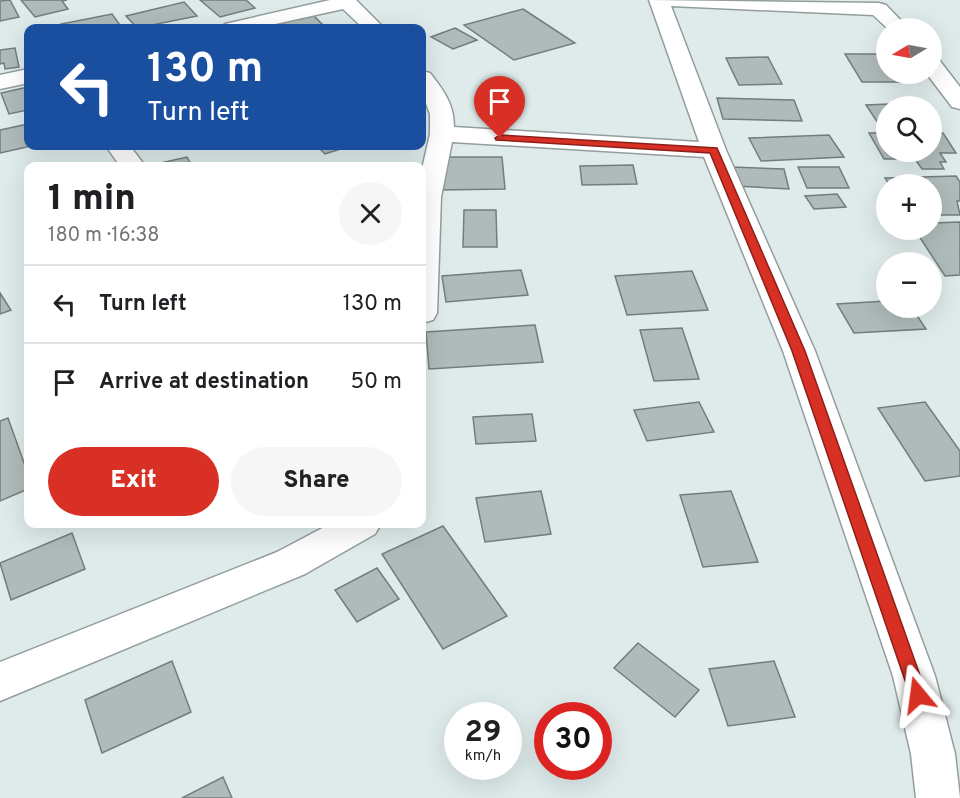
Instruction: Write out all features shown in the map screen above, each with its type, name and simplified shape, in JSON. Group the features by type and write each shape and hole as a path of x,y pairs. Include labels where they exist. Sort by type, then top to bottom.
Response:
{"street":[{"path":"249,24 346,1 370,24"},
{"path":"893,18 887,6 659,1 714,150 799,351 914,676 933,754 939,798"},
{"path":"944,75 960,102"},
{"path":"0,82 24,77"},
{"path":"426,83 437,98 442,114 442,134 428,197 426,222"},
{"path":"442,134 714,150"},
{"path":"0,682 291,562 355,528"}],"building":[{"path":"10,0 19,17 0,21 0,1"},
{"path":"21,0 67,0 62,1 68,9 35,17"},
{"path":"200,0 246,0 255,8 220,17"},
{"path":"184,2 197,16 157,24 133,24 126,16"},
{"path":"523,9 575,43 514,60 464,25"},
{"path":"112,14 119,24 61,24"},
{"path":"313,15 322,24 284,24 282,22"},
{"path":"455,28 477,40 453,49 431,37"},
{"path":"15,48 19,67 5,69 4,63 0,64 0,50"},
{"path":"845,54 876,54 876,82 862,82"},
{"path":"768,57 782,84 739,85 726,58"},
{"path":"24,88 24,111 9,114 1,93"},
{"path":"717,98 794,100 802,121 723,119"},
{"path":"866,105 876,105 876,120"},
{"path":"24,125 24,148 0,153 0,130"},
{"path":"869,133 876,133 876,145"},
{"path":"942,133 943,133 956,153 942,153"},
{"path":"829,135 844,157 761,161 749,138"},
{"path":"321,150 338,150 325,154"},
{"path":"187,157 190,162 165,162"},
{"path":"442,157 502,157 505,189 441,190"},
{"path":"917,162 940,162 944,169 922,169"},
{"path":"633,165 637,184 582,185 580,166"},
{"path":"732,167 784,169 789,189 735,186"},
{"path":"798,167 839,167 849,188 807,188"},
{"path":"942,176 956,176 960,182 960,201 957,201 960,215 942,215"},
{"path":"837,194 846,207 814,209 805,196"},
{"path":"464,210 496,210 497,247 463,247"},
{"path":"960,222 960,275 945,276 942,271 942,252 929,252 922,240 942,240 942,223"},
{"path":"521,270 528,295 446,302 442,276"},
{"path":"692,271 708,310 627,315 615,276"},
{"path":"0,293 11,310 0,314"},
{"path":"876,302 876,318 919,318 926,329 854,333 837,304"},
{"path":"535,325 543,362 429,369 426,332"},
{"path":"682,328 699,379 654,381 640,330"},
{"path":"699,402 714,432 647,441 634,410"},
{"path":"925,402 960,451 960,476 925,481 878,408"},
{"path":"532,414 536,441 476,444 473,417"},
{"path":"8,418 24,463 24,491 0,501 0,421"},
{"path":"541,491 551,534 485,542 476,498"},
{"path":"731,491 758,562 703,567 680,495"},
{"path":"443,526 507,616 443,649 382,554"},
{"path":"72,533 85,569 11,600 0,563"},
{"path":"377,568 399,599 357,622 335,590"},
{"path":"638,643 699,690 675,717 614,668"},
{"path":"172,661 191,712 102,753 85,700"},
{"path":"774,661 795,717 728,726 709,669"},
{"path":"223,777 232,798 182,798"}],"route":[{"path":"500,138 714,150 799,351 914,676 918,695"}]}
